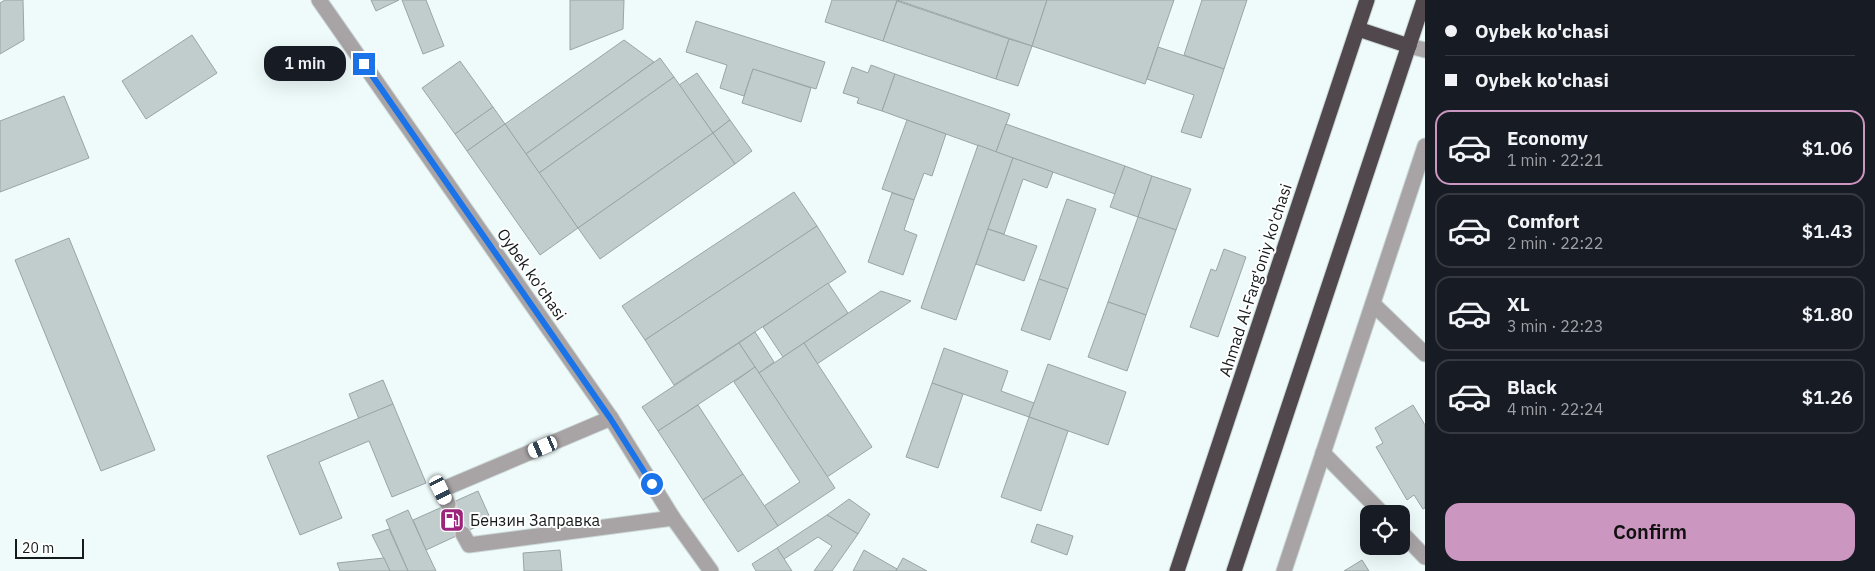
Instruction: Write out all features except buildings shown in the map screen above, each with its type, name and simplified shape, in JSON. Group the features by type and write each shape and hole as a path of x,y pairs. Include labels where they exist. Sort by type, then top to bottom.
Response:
{"highway":[{"name":"Ahmad Al-Farg'oniy ko'chasi","path":"1177,571 1367,0"},
{"path":"1234,571 1424,0"},
{"path":"1358,29 1409,46"}],"street":[{"name":"Oybek ko'chasi","path":"319,0 610,418 673,518 711,571"},
{"path":"1409,46 1425,50"},
{"path":"1284,571 1425,146"},
{"path":"1372,304 1425,354"},
{"path":"448,504 441,490 610,418"},
{"path":"1323,453 1374,505"},
{"path":"463,534 469,545 673,518"},
{"path":"1410,541 1425,557"}],"tunnel":[{"path":"448,504 463,534"}],"place":[{"name":"Бензин Заправка","path":"452,520"}],"route":[{"path":"364,64 610,418 652,484"}]}
